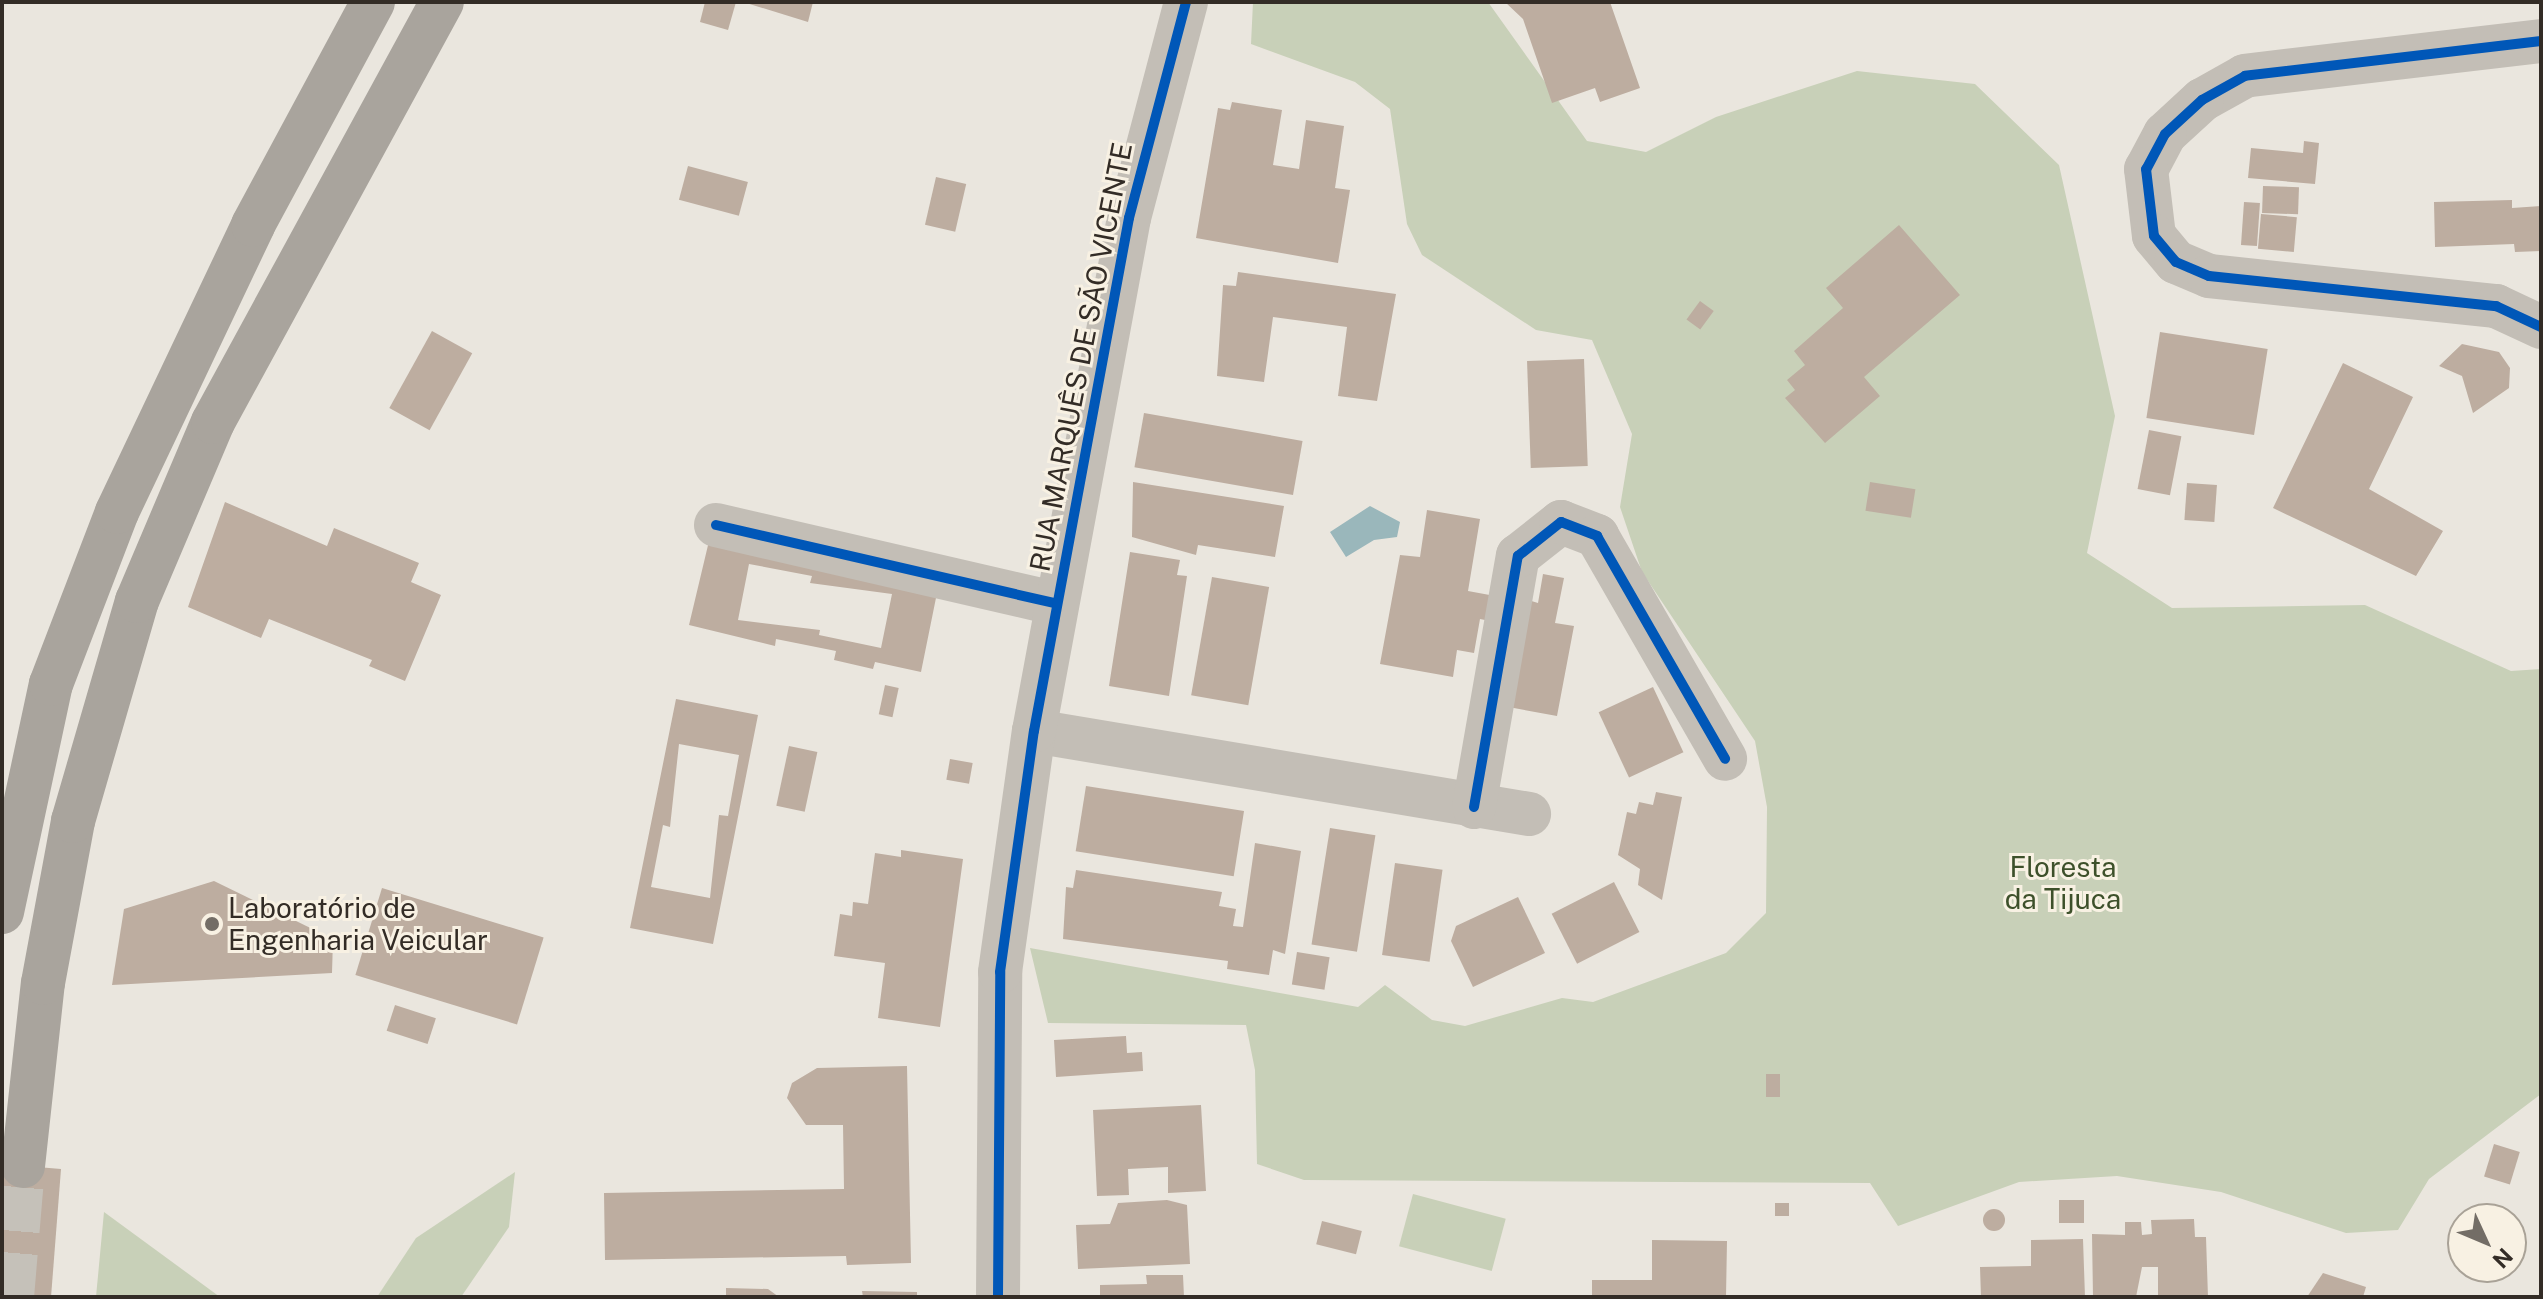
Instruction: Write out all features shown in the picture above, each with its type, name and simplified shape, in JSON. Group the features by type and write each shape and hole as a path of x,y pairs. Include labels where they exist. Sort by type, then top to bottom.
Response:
{"highway":[{"path":"2,912 51,684 117,512 253,225 373,2"},
{"path":"23,1166 43,983 73,821 137,601 220,408 442,2"}],"street":[{"name":"RUA MARQUÊS DE SÃO VICENTE","path":"998,1297 1000,972 1034,731 1129,218 1186,2"},
{"path":"2541,41 2245,76 2165,134 2146,169 2154,236 2176,262 2209,276 2496,306 2541,327"},
{"path":"1474,807 1518,556 1561,522 1597,536 1725,759"},
{"path":"716,525 1057,604"},
{"path":"1034,731 1529,814"}],"green space":[{"name":"Floresta da Tijuca","path":"1253,2 1488,2 1587,141 1646,152 1716,117 1857,71 1975,84 2059,165 2115,416 2087,553 2172,608 2365,605 2511,671 2541,669 2541,1094 2429,1179 2398,1230 2346,1233 2221,1192 2117,1176 2019,1182 1898,1226 1870,1183 1304,1180 1257,1164 1255,1070 1246,1025 1048,1023 1030,948 1358,1007 1385,985 1432,1020 1465,1026 1562,998 1593,1002 1726,953 1766,913 1767,807 1755,741 1642,572 1620,507 1632,434 1592,340 1536,330 1422,255 1407,224 1390,109 1355,82 1251,44"},
{"path":"515,1172 509,1227 461,1297 377,1297 416,1238"},
{"path":"1413,1194 1506,1219 1492,1271 1399,1246"},
{"path":"104,1212 220,1297 96,1297"}],"water":[{"path":"1370,506 1400,522 1397,537 1374,540 1346,557 1330,532"}],"building":[{"path":"705,2 736,2 728,30 700,22"},
{"path":"743,2 813,2 808,22"},
{"path":"1505,2 1610,2 1640,88 1600,102 1595,88 1552,103 1523,19"},
{"path":"1232,102 1282,110 1273,165 1299,169 1306,120 1344,126 1335,188 1350,190 1338,263 1196,238 1218,108 1230,110"},
{"path":"2304,141 2319,143 2315,184 2248,178 2251,148 2303,153"},
{"path":"688,166 748,182 739,216 679,200"},
{"path":"936,177 966,184 955,232 925,225"},
{"path":"2263,186 2299,187 2298,214 2262,213"},
{"path":"2512,200 2512,208 2541,206 2541,251 2515,252 2514,244 2435,247 2434,202"},
{"path":"2244,202 2260,203 2257,246 2241,245"},
{"path":"2261,214 2297,217 2294,252 2258,249"},
{"path":"1899,225 1960,295 1864,377 1880,396 1825,443 1785,398 1795,390 1787,380 1805,365 1794,351 1843,308 1826,288"},
{"path":"1238,272 1396,294 1377,401 1338,396 1347,327 1273,317 1264,382 1217,376 1223,285 1236,286"},
{"path":"1700,301 1714,311 1700,330 1686,320"},
{"path":"432,331 472,353 430,430 389,408"},
{"path":"2160,332 2268,349 2254,435 2146,418"},
{"path":"2462,344 2499,352 2510,368 2509,388 2473,413 2462,376 2439,366"},
{"path":"1584,359 1588,466 1531,468 1527,361"},
{"path":"2343,363 2413,397 2369,489 2443,531 2416,576 2273,508"},
{"path":"1144,413 1303,441 1293,495 1134,467"},
{"path":"2149,430 2181,436 2170,495 2138,489"},
{"path":"1133,482 1284,506 1275,557 1198,545 1196,555 1132,537"},
{"path":"1870,482 1915,489 1911,518 1865,511"},
{"path":"2187,483 2217,485 2214,522 2184,520"},
{"path":"225,502 327,546 334,528 419,563 411,582 441,595 405,681 369,666 372,660 269,619 261,638 188,607"},
{"path":"1427,510 1480,519 1468,591 1495,596 1490,621 1480,619 1474,653 1457,650 1453,677 1380,664 1400,555 1420,557"},
{"path":"709,541 938,588 921,672 875,662 873,669 834,660 836,651 776,639 775,646 689,625","holes":["749,564 812,576 810,583 892,594 881,648 819,635 820,630 738,620"]},
{"path":"1130,552 1180,560 1177,575 1187,576 1169,696 1109,686"},
{"path":"1543,574 1564,578 1555,623 1574,626 1557,716 1503,706 1522,598 1538,603"},
{"path":"1212,577 1269,587 1248,705 1191,695"},
{"path":"885,685 899,688 892,717 879,714"},
{"path":"1653,687 1683,752 1629,778 1599,712"},
{"path":"676,699 758,715 713,944 630,928","holes":["679,744 739,755 728,816 719,815 710,898 651,887 663,825 670,827"]},
{"path":"789,746 817,752 805,812 776,806"},
{"path":"950,759 973,763 969,784 946,780"},
{"path":"1086,786 1244,811 1234,876 1076,851"},
{"path":"1656,792 1682,797 1662,900 1638,885 1640,869 1618,855 1627,812 1636,814 1639,802 1653,805"},
{"path":"1330,828 1375,835 1357,952 1312,945"},
{"path":"1255,843 1301,851 1285,954 1273,950 1269,975 1227,969 1228,961 1063,939 1066,887 1073,888 1076,870 1222,892 1219,906 1236,909 1233,926 1243,927"},
{"path":"901,850 963,859 940,1027 878,1018 885,963 834,956 840,914 852,916 853,902 868,904 875,853 901,857"},
{"path":"1395,863 1443,870 1430,962 1382,955"},
{"name":"Laboratório de Engenharia Veicular","path":"214,881 333,939 332,973 112,985 124,909"},
{"path":"1614,882 1639,932 1577,964 1552,914"},
{"path":"382,888 544,937 517,1024 355,975"},
{"path":"1518,897 1545,953 1473,987 1451,941 1456,926"},
{"path":"1297,952 1330,957 1324,990 1292,985"},
{"path":"395,1005 436,1018 428,1044 387,1031"},
{"path":"1126,1036 1127,1053 1142,1052 1143,1071 1056,1077 1054,1040"},
{"path":"907,1066 911,1263 847,1265 846,1256 605,1260 604,1193 844,1189 843,1125 806,1125 787,1098 792,1083 817,1068"},
{"path":"1766,1074 1780,1074 1780,1097 1766,1097"},
{"path":"1201,1105 1206,1191 1168,1193 1168,1167 1128,1169 1129,1195 1097,1196 1093,1110"},
{"path":"2494,1144 2520,1152 2510,1184 2484,1177"},
{"path":"2,1164 61,1169 51,1297 2,1297"},
{"path":"1167,1200 1187,1205 1190,1264 1078,1269 1076,1225 1110,1224 1118,1203"},
{"path":"2059,1200 2084,1200 2084,1223 2059,1223"},
{"path":"1775,1203 1789,1203 1789,1216 1775,1216"},
{"path":"1994,1209 2002,1212 2005,1220 2002,1228 1994,1231 1986,1228 1983,1220 1986,1212"},
{"path":"2194,1219 2195,1237 2206,1237 2208,1297 2158,1297 2158,1267 2142,1267 2136,1297 2093,1297 2092,1234 2125,1235 2125,1222 2141,1222 2142,1235 2152,1234 2151,1220"},
{"path":"1322,1221 1362,1231 1356,1254 1316,1244"},
{"path":"2083,1239 2085,1297 1981,1297 1980,1267 2031,1266 2031,1240"},
{"path":"1652,1240 1727,1241 1726,1297 1592,1297 1592,1280 1652,1280"},
{"path":"2323,1273 2366,1287 2363,1297 2307,1297"},
{"path":"1146,1275 1183,1275 1184,1297 1100,1297 1100,1285 1147,1284"},
{"path":"726,1288 768,1289 779,1297 726,1297"},
{"path":"862,1291 917,1292 917,1297 863,1297"}],"tunnel":[{"path":"12,1297 23,1166"}],"cycle path":[{"path":"998,1297 1000,972 1034,731 1129,218 1186,2"},
{"path":"2541,41 2245,76 2202,100 2165,134 2146,169 2154,236 2176,262 2209,276 2496,306 2541,327"},
{"path":"1474,807 1518,556 1561,522 1597,536 1725,759"},
{"path":"716,525 1057,604"}],"place":[{"name":"Laboratório de Engenharia Veicular","path":"212,924"}]}
